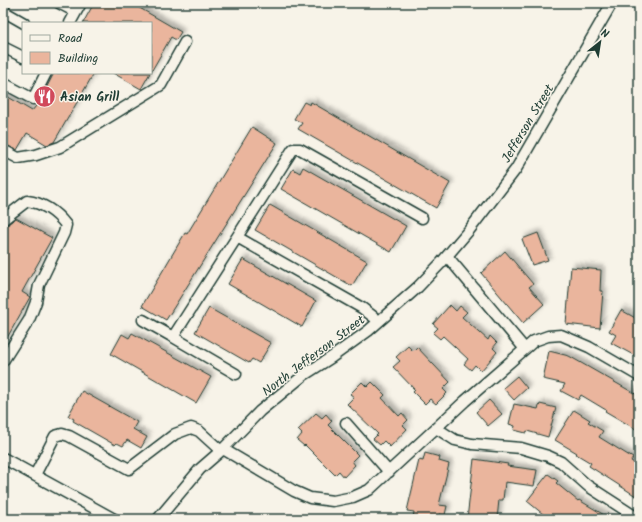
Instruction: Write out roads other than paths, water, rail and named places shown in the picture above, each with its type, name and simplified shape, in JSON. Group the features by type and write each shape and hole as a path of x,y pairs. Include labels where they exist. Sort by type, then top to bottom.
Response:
{"street":[{"path":"59,3 76,12"},
{"path":"71,22 81,3"},
{"name":"Jefferson Street","path":"451,252 516,169 612,3"},
{"path":"3,11 22,22"},
{"path":"3,150 18,158 36,155 60,147 161,84 185,42"},
{"path":"3,46 22,56"},
{"path":"3,83 33,99 46,74"},
{"path":"173,337 293,149 300,149 422,218"},
{"path":"3,220 27,201 36,202 52,211 66,225 64,234 39,285 36,302 29,320 3,361"},
{"path":"237,237 362,308 379,322"},
{"path":"451,252 525,349"},
{"name":"North Jefferson Street","path":"158,519 200,469 222,450 260,411 292,384 332,357 379,322 418,287 451,252"},
{"path":"143,320 236,374"},
{"path":"35,475 55,436 62,434 69,436 129,469 175,434 191,428 199,432 222,450 294,491 310,498 333,501 353,497 370,490 465,401 534,341 548,336 561,335 589,347 639,376"},
{"path":"346,423 389,472"},
{"path":"436,428 455,440 472,444 521,448 548,456 561,462 588,486 639,519"},
{"path":"3,458 114,519"}],"place":[{"name":"Asian Grill","path":"45,96"}]}
